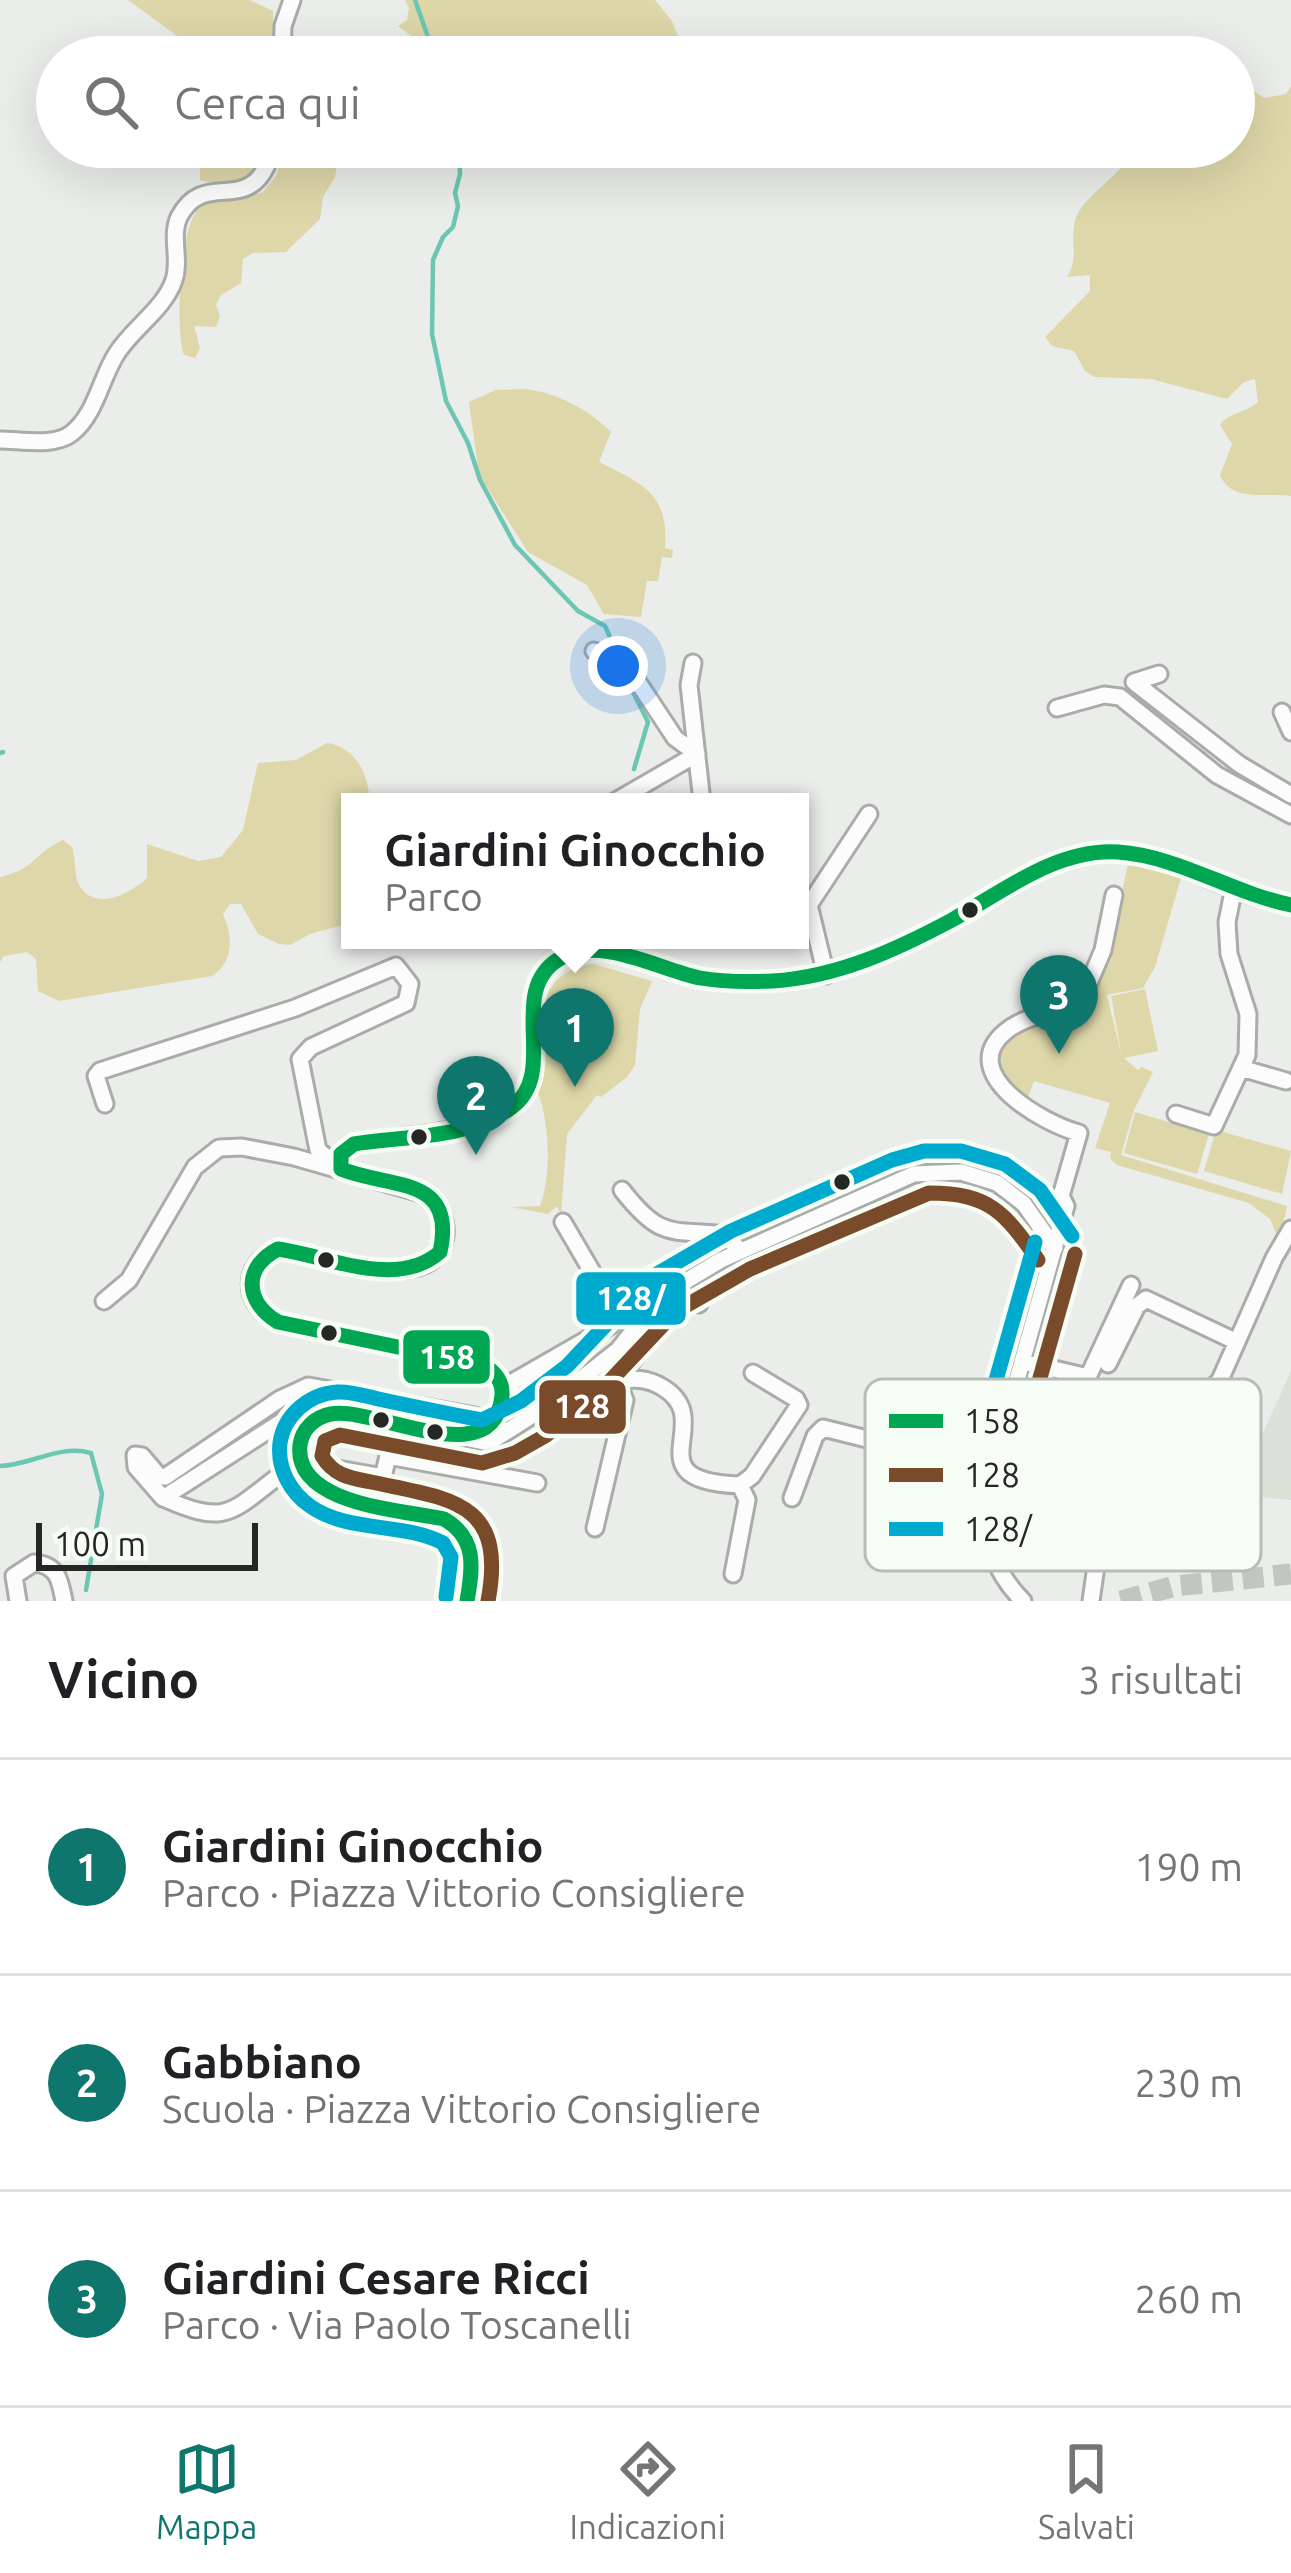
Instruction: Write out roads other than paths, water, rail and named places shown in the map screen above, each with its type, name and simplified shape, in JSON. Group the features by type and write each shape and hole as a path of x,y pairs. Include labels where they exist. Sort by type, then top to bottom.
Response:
{"street":[{"path":"283,36 292,0"},
{"path":"0,440 58,439 77,429 114,357 174,281 176,227 182,212 206,193 255,185 267,168"},
{"path":"594,650 624,661 675,738 697,754"},
{"path":"693,663 689,685 702,793"},
{"path":"1159,674 1134,682 1239,764 1291,795"},
{"path":"1057,709 1104,695 1120,698 1217,775 1291,815"},
{"path":"1282,712 1291,732"},
{"path":"630,793 697,754"},
{"path":"826,975 809,905 869,814"},
{"path":"561,957 592,951 704,979 826,975 871,962 1041,870 1092,852 1139,856 1291,904"},
{"path":"1176,1114 1214,1126 1247,1055 1248,1013 1229,954 1227,922 1234,887"},
{"path":"1019,1379 1066,1207 1061,1196 1078,1133 1052,1126 1011,1096 994,1074 990,1057 994,1043 1008,1029 1083,997 1103,950 1114,895"},
{"path":"341,1169 341,1154 354,1144 456,1127 504,1111 524,1096 530,1079 539,978 565,949"},
{"path":"105,1104 96,1076 100,1071 295,1008 390,967 400,969 410,984 406,1004 311,1048 299,1066 318,1150 341,1169"},
{"path":"1241,1068 1286,1081"},
{"path":"104,1301 129,1280 195,1167 219,1148 251,1148 427,1195 444,1218 441,1250 428,1267 408,1272 278,1249 262,1256 251,1271 249,1290 258,1309 278,1322 484,1364 496,1373 501,1394 490,1426 474,1434 450,1436"},
{"path":"163,1498 303,1408 321,1406 484,1442 542,1410 618,1350 661,1296 740,1250 898,1180 939,1171 974,1174 1006,1188 1024,1204 1055,1248"},
{"path":"622,1190 646,1216 672,1232 724,1235 740,1250"},
{"path":"501,1394 610,1326 618,1314 563,1222"},
{"path":"1219,1379 1291,1228"},
{"path":"1024,1362 1088,1377 1131,1285"},
{"path":"501,1394 562,1413 616,1381 672,1309 688,1298 699,1304"},
{"path":"1108,1364 1137,1306 1146,1300 1238,1342"},
{"path":"616,1381 647,1380 678,1398 684,1411 679,1452 686,1471 702,1481 740,1485 752,1477 799,1405 753,1373"},
{"path":"595,1528 625,1400 616,1381"},
{"path":"284,1472 223,1514 208,1515 163,1498 133,1460 138,1454 165,1477 280,1399 308,1386 475,1416 490,1426"},
{"path":"339,1413 321,1417 309,1428 300,1448 302,1468 317,1489 334,1496 444,1519 460,1528 472,1552 467,1601"},
{"path":"792,1498 815,1436 823,1428 865,1438"},
{"path":"302,1468 326,1467 383,1477 388,1456 537,1484"},
{"path":"733,1574 747,1500 740,1485"},
{"path":"18,1601 14,1576 34,1563 56,1572 64,1601"},
{"path":"999,1571 1023,1601"},
{"path":"1091,1601 1095,1571"}],"waterway":[{"path":"415,0 428,36"},
{"path":"460,168 453,227 433,260 432,334 446,401 515,545 578,611 605,626 617,653"},
{"path":"622,670 648,722 634,769"},
{"path":"0,1466 68,1451 91,1453 102,1494 86,1590"}],"tunnel":[{"path":"1121,1601 1175,1586 1291,1574"}],"place":[{"name":"Giardini Cesare Ricci","path":"1059,1054"},
{"name":"Giardini Ginocchio","path":"575,1087"},
{"name":"Gabbiano","path":"476,1155"}]}
